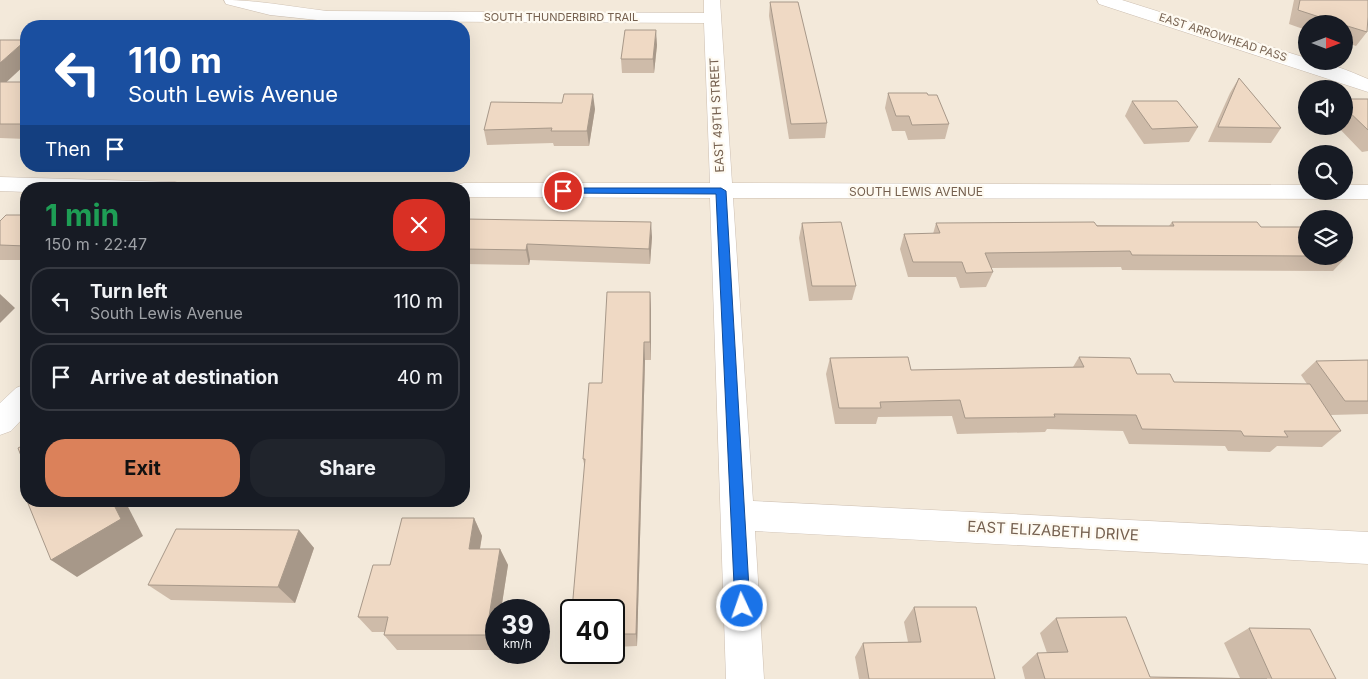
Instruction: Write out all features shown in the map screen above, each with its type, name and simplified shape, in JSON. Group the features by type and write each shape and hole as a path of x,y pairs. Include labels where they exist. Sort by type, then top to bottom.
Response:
{"street":[{"name":"SOUTH THUNDERBIRD TRAIL","path":"232,0 270,10 327,16 711,9"},
{"name":"EAST ARROWHEAD PASS","path":"1105,0 1368,86"},
{"name":"EAST 49TH STREET","path":"711,9 745,679"},
{"path":"0,184 20,185"},
{"name":"SOUTH LEWIS AVENUE","path":"470,190 1368,192"},
{"path":"0,422 20,402"},
{"name":"EAST ELIZABETH DRIVE","path":"738,515 1368,548"}],"shaded area":[{"path":"0,0 1368,0 1368,679 0,679"}],"building":[{"path":"1300,0 1368,0 1367,32 1353,28 1353,15 1313,15 1298,10"},
{"path":"770,2 798,2 827,123 791,124"},
{"path":"625,30 656,30 653,59 621,59"},
{"path":"0,40 20,40 20,45 0,63"},
{"path":"1239,78 1281,128 1218,127"},
{"path":"0,82 20,82 20,124 0,124"},
{"path":"888,93 927,93 928,95 937,95 949,124 912,125 909,116 896,116"},
{"path":"564,94 593,94 587,131 551,131 552,128 484,130 491,102 562,103"},
{"path":"1353,99 1368,99 1368,130 1353,116"},
{"path":"1132,101 1177,101 1198,127 1152,129"},
{"path":"6,215 20,215 20,246 0,245 0,221"},
{"path":"470,219 651,222 649,249 527,244 526,250 470,249"},
{"path":"841,222 856,286 812,286 802,223"},
{"path":"1094,222 1097,226 1174,226 1172,222 1257,222 1261,227 1298,227 1298,256 1132,255 1130,251 985,253 993,272 966,273 962,262 913,262 904,234 940,233 936,223"},
{"path":"607,292 650,292 650,342 644,342 636,634 625,634 625,599 573,599 585,459 583,459 589,383 602,383"},
{"path":"908,357 911,370 1084,367 1079,357 1130,358 1137,374 1170,374 1174,382 1310,384 1341,431 1284,431 1288,437 1244,436 1241,431 1142,429 1136,415 1054,414 1055,417 965,418 960,400 880,402 881,408 839,408 830,358"},
{"path":"1368,360 1368,401 1345,401 1316,361"},
{"path":"29,507 115,507 121,519 51,560"},
{"path":"402,518 474,518 469,549 500,549 492,599 485,599 485,635 384,635 388,617 358,617 373,565 390,565"},
{"path":"176,529 299,530 278,587 148,585"},
{"path":"914,607 976,607 995,679 869,679 863,643 921,642"},
{"path":"1126,617 1150,677 1267,679 1045,679 1037,653 1068,652 1056,618"},
{"path":"1249,628 1310,629 1336,679 1272,679"}],"route":[{"path":"563,191 721,191 742,606"}]}
